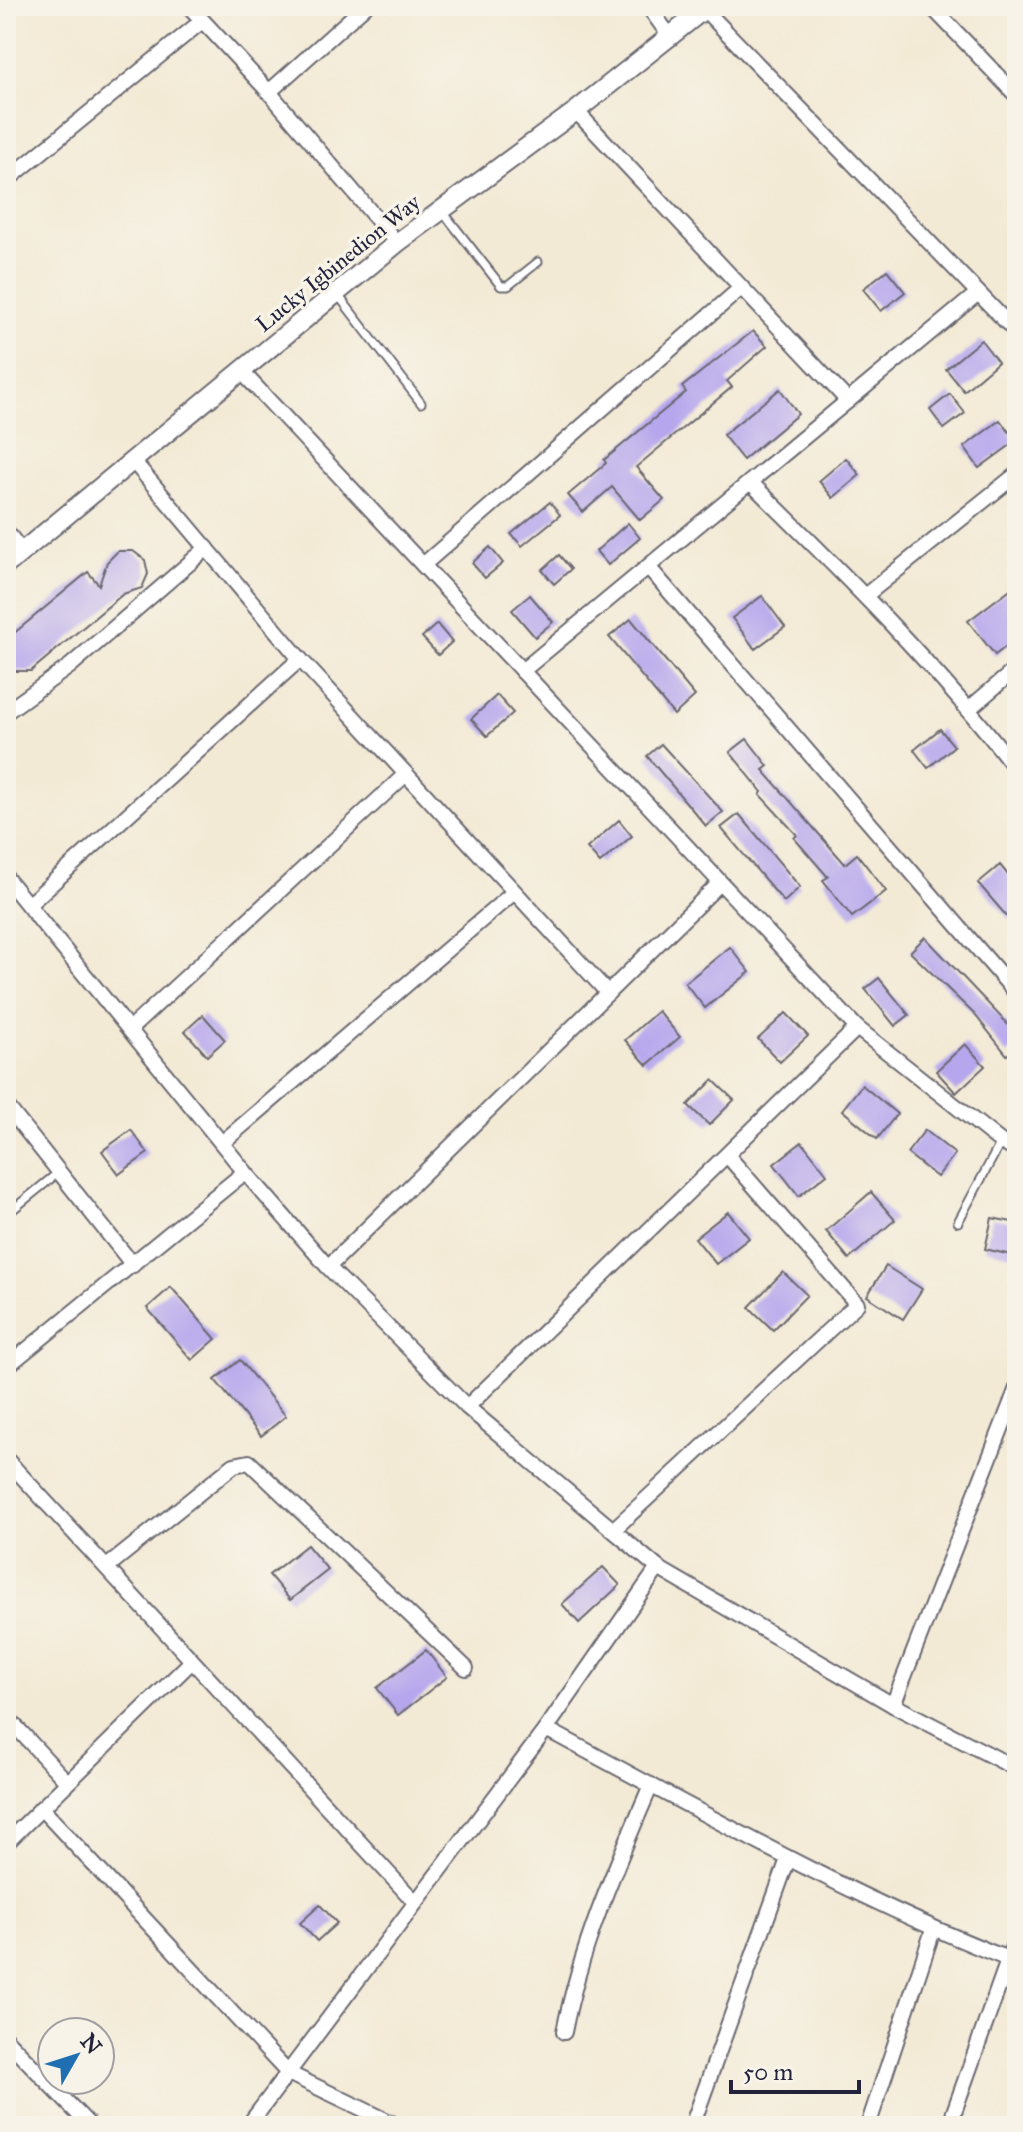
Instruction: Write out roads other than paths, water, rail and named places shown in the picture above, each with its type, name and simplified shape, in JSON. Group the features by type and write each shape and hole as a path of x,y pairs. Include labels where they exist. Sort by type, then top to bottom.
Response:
{"street":[{"path":"189,6 269,92 397,243"},
{"path":"269,92 365,6"},
{"path":"648,6 671,38"},
{"path":"931,6 1017,96"},
{"path":"706,8 1017,333"},
{"name":"Lucky Igbinedion Way","path":"6,565 397,243 576,111 706,8"},
{"path":"6,181 202,21"},
{"path":"576,111 848,401"},
{"path":"423,565 741,288"},
{"path":"522,671 650,569 978,293"},
{"path":"242,372 857,1028 1001,1142 1017,1151"},
{"path":"134,462 300,659 608,993"},
{"path":"866,595 1017,474"},
{"path":"750,482 866,595 970,708 1017,770"},
{"path":"6,531 22,552"},
{"path":"6,712 70,666 207,548"},
{"path":"650,569 1017,994"},
{"path":"28,905 300,659"},
{"path":"970,708 1017,668"},
{"path":"131,1028 406,774"},
{"path":"6,878 245,1172 328,1267 467,1407 658,1568 893,1705 1017,1769"},
{"path":"328,1267 720,883"},
{"path":"223,1142 513,893"},
{"path":"467,1407 857,1028"},
{"path":"6,1105 133,1265"},
{"path":"613,1530 857,1304 727,1155"},
{"path":"6,1367 245,1172"},
{"path":"893,1705 1017,1388"},
{"path":"6,1459 414,1901"},
{"path":"108,1566 234,1465 249,1462 466,1668"},
{"path":"248,2126 546,1729 658,1568"},
{"path":"6,1843 192,1661"},
{"path":"6,1716 67,1782"},
{"path":"546,1729 788,1859 933,1930 1008,1959"},
{"path":"564,2032 575,1976 597,1913 651,1785"},
{"path":"41,1808 288,2073 398,2126"},
{"path":"692,2126 788,1859"},
{"path":"868,2126 933,1930"},
{"path":"949,2126 1017,1935"},
{"path":"6,2039 90,2126"}],"lane":[{"path":"441,210 501,286 508,286 538,262"},
{"path":"336,293 421,403"},
{"path":"958,1222 1001,1142"},
{"path":"6,1215 59,1172"}]}
